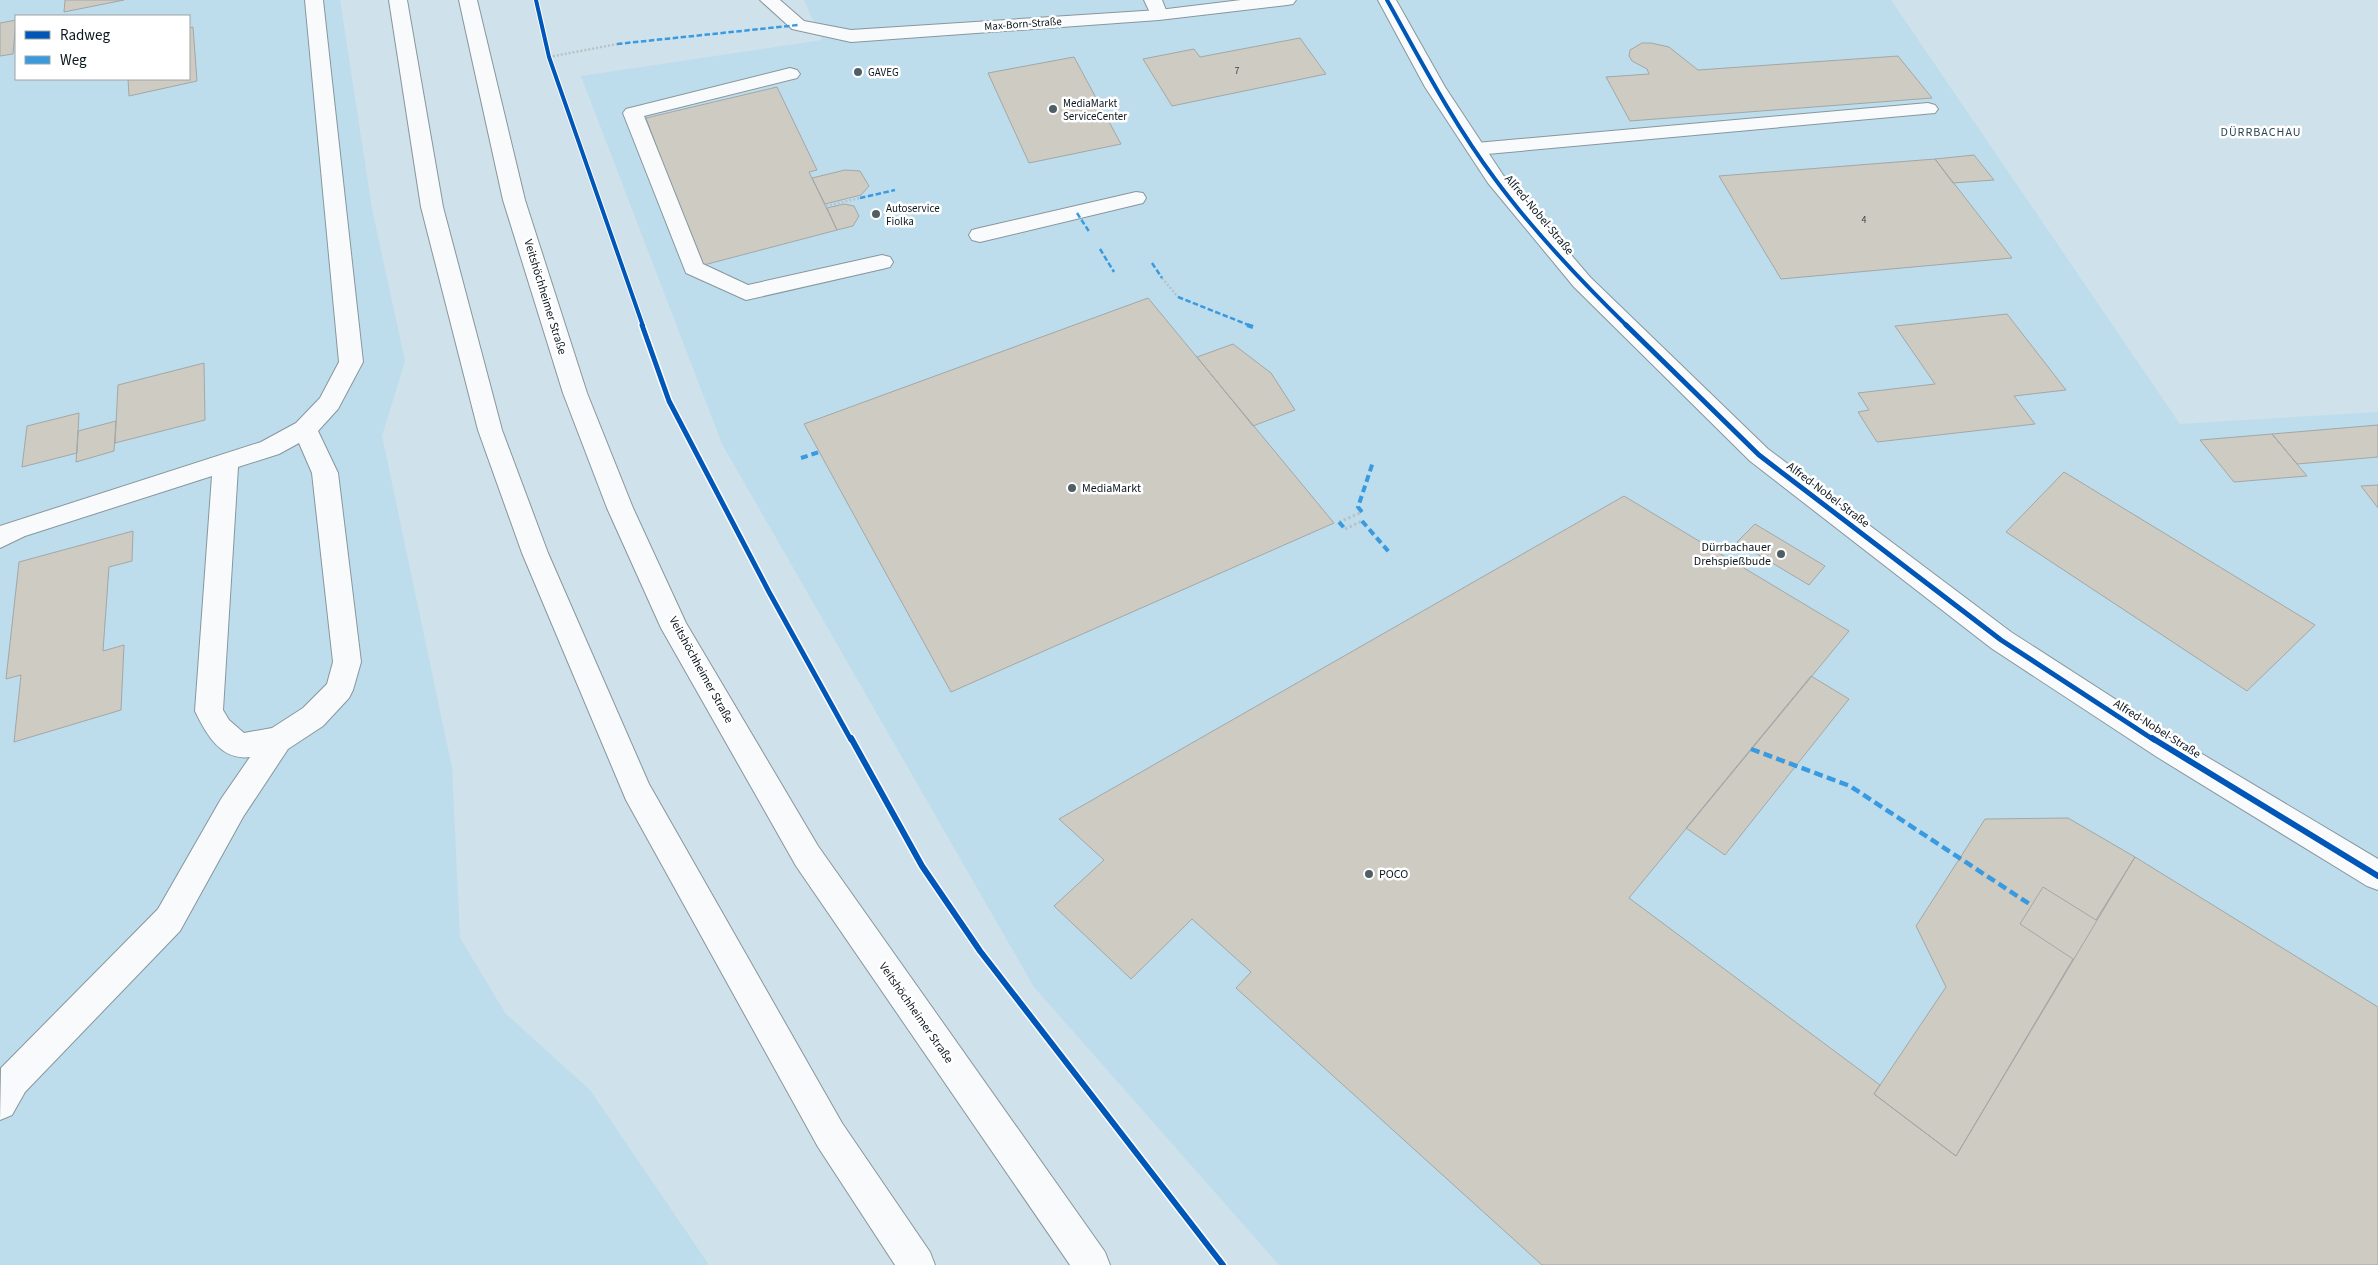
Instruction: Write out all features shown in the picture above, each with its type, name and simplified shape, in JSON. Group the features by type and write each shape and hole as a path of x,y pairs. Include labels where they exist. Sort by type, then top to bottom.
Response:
{"main road":[{"path":"0,538 16,529 270,448 305,428 329,403 351,362 314,0"},
{"path":"398,0 432,208 490,430 535,554 637,791 830,1135 917,1265"},
{"name":"Veitshöchheimer Straße","path":"468,0 514,200 575,393 620,508 675,628 807,856 1092,1265"},
{"name":"Max-Born-Straße","path":"769,0 798,25 851,36 1156,8 1287,0"},
{"name":"Alfred-Nobel-Straße","path":"1386,0 1435,87 1495,179 1582,282 1759,455 2001,640 2167,748 2378,876"},
{"path":"790,74 633,113 694,268 746,293 882,262"},
{"path":"1476,149 1928,110"},
{"path":"980,235 1136,198"},
{"path":"226,461 208,711 219,729 239,746 278,740 313,718 339,690 347,662 325,473 305,428"},
{"path":"0,1103 13,1080 169,920 232,808 278,740"}],"path":[{"path":"549,57 617,44"},
{"path":"826,206 860,198"},
{"path":"1162,278 1178,297"},
{"path":"1339,522 1362,512"},
{"path":"1345,529 1362,521"}],"shaded area":[{"path":"0,0 340,0 372,209 405,361 382,436 452,768 460,938 505,1013 590,1090 709,1265 0,1265"},
{"path":"804,0 1891,0 2180,424 2378,412 2378,1265 1279,1265 1034,987 722,444 581,76 822,40"}],"building":[{"path":"65,0 124,0 64,12"},
{"path":"15,20 13,54 0,56 0,23"},
{"path":"193,27 197,81 129,96 128,80 190,80 190,28"},
{"path":"1300,38 1326,74 1172,106 1143,59 1194,49 1200,57"},
{"path":"1642,43 1669,47 1698,70 1898,56 1932,98 1630,121 1606,77 1649,74 1647,69 1632,61 1629,56 1630,50"},
{"name":"MediaMarkt ServiceCenter","path":"1074,57 1121,144 1029,163 988,73"},
{"path":"777,87 817,170 809,172 837,230 700,266 646,118"},
{"path":"1974,155 1994,180 1953,183 1935,159"},
{"path":"1935,159 2012,258 1781,279 1719,176"},
{"path":"845,170 860,171 869,186 861,195 825,204 812,178"},
{"path":"844,204 854,206 859,216 853,226 837,230 827,208"},
{"name":"MediaMarkt","path":"1148,298 1334,523 951,692 804,424"},
{"path":"2007,314 2066,390 2014,396 2035,424 1877,442 1858,412 1869,410 1858,393 1935,384 1895,326"},
{"path":"1233,344 1271,373 1295,410 1253,426 1197,357"},
{"path":"204,363 205,420 115,443 118,385"},
{"path":"79,413 77,453 22,467 27,426"},
{"path":"116,421 114,451 76,462 78,431"},
{"path":"2378,425 2378,457 2297,464 2272,434"},
{"path":"2272,434 2307,476 2234,482 2200,440"},
{"path":"2064,472 2315,625 2247,691 2006,532"},
{"path":"2378,485 2378,508 2361,486"},
{"name":"POCO","path":"1624,496 1849,631 1629,898 1880,1085 1874,1094 1956,1156 2073,959 2020,924 2043,887 2096,920 2135,857 2378,1007 2378,1265 1542,1265 1236,988 1251,972 1192,919 1131,979 1054,906 1104,860 1059,819"},
{"name":"Dürrbachauer Drehspießbude","path":"1755,524 1825,566 1809,585 1737,542"},
{"path":"133,531 132,561 109,567 103,651 124,645 121,710 14,742 21,675 6,679 19,562"},
{"path":"1811,676 1849,699 1725,855 1686,828"},
{"path":"2068,818 2135,857 1956,1156 1874,1094 1946,987 1916,926 1985,819"}],"marked path":[{"path":"617,44 798,25"},
{"path":"860,198 895,190"},
{"path":"1077,213 1090,233"},
{"path":"1100,249 1114,272"},
{"path":"1152,263 1162,278"},
{"path":"1178,297 1253,327"},
{"path":"801,458 819,452"},
{"path":"1362,512 1358,507 1373,462"},
{"path":"1362,521 1389,552"},
{"path":"1339,522 1345,529"},
{"path":"1751,749 1850,786 2031,905"}],"cycle path":[{"path":"536,0 549,57 669,401 769,592 922,866 980,951 1223,1265"},
{"path":"1387,0 1435,87 1495,179 1582,282 1759,455 2001,640 2167,748 2378,876"}],"place":[{"name":"GAVEG","path":"858,72"},
{"name":"MediaMarkt ServiceCenter","path":"1053,109"},
{"name":"Autoservice Fiolka","path":"876,214"},
{"name":"MediaMarkt","path":"1072,488"},
{"name":"Dürrbachauer Drehspießbude","path":"1781,554"},
{"name":"POCO","path":"1369,874"}],"district":[{"name":"DÜRRBACHAU","path":"2261,132"}]}
